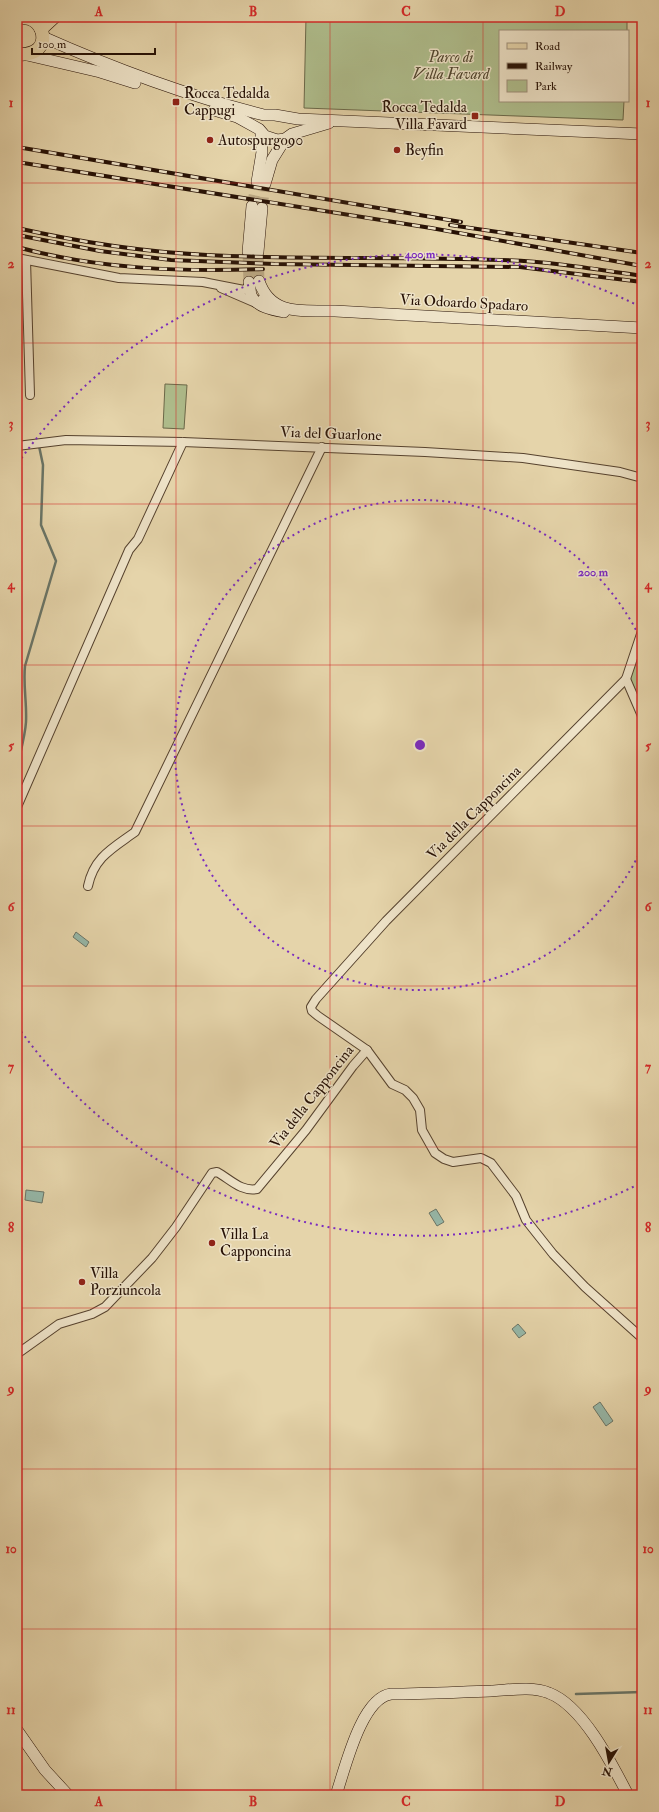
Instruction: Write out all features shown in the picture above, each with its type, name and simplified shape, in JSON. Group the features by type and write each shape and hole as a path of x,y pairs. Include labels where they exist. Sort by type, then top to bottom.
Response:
{"main road":[{"path":"22,54 39,48 42,33 54,17"},
{"path":"26,18 36,23 42,33"}],"street":[{"path":"42,33 64,47 125,72 195,97 264,115 275,115 288,118 642,134"},
{"path":"22,54 116,76 177,98 231,115 273,140 289,137 337,120"},
{"path":"264,115 259,121 262,152 261,183 272,160 289,137 294,124 288,118"},
{"path":"253,252 257,207"},
{"path":"17,258 119,278 203,282 244,290 254,282 262,300 273,310 285,312 296,310"},
{"path":"26,260 30,395"},
{"path":"203,282 262,300"},
{"name":"Via Odoardo Spadaro","path":"262,300 272,302 284,308 296,310 642,328"},
{"name":"Via del Guarlone","path":"17,446 39,445 66,440 183,442 425,452 523,458 620,472 642,478"},
{"path":"17,807 129,550 138,539 183,442"},
{"path":"88,886 91,871 106,853 135,832 322,447"},
{"path":"642,632 626,679 642,716"},
{"name":"Via della Capponcina","path":"17,1354 59,1324 92,1314 105,1307 152,1258 180,1222 212,1172 217,1172 244,1189 257,1189 306,1130 353,1066 367,1050 312,1011 311,1007 316,999 386,921 626,679"},
{"path":"367,1050 392,1084 406,1090 413,1098 420,1110 422,1130 435,1153 444,1159 453,1162 481,1158 491,1163 516,1196 526,1220 553,1254 584,1288 642,1338"},
{"path":"336,1795 362,1721 368,1709 380,1697 391,1694 526,1689 549,1693 562,1700 573,1709 586,1723 628,1795"},
{"path":"17,1730 45,1770 68,1795"}],"green space":[{"name":"Parco di Villa Favard","path":"306,17 627,17 627,30 499,30 499,102 624,102 623,120 304,108"},
{"path":"641,142 642,241 639,241"},
{"path":"165,384 187,385 184,429 163,428"},
{"path":"642,647 642,705 630,678"}],"shaded area":[{"path":"76,932 89,942 86,947 73,937"},
{"path":"26,1190 44,1192 42,1203 25,1200"},
{"path":"436,1209 444,1222 437,1226 429,1213"},
{"path":"518,1324 526,1333 519,1338 512,1329"},
{"path":"600,1402 613,1421 606,1426 593,1407"}],"waterway":[{"path":"17,768 24,739 26,722 24,680 25,666 56,561 41,525 43,465 39,446"},
{"path":"576,1694 642,1692"}],"tunnel":[{"path":"252,206 257,182"},
{"path":"262,208 265,184"},
{"path":"248,252 249,282"},
{"path":"258,252 259,281"}],"railway":[{"path":"17,147 461,222"},
{"path":"17,162 431,228 642,266"},
{"path":"450,225 642,253"},
{"path":"17,228 111,246 183,254 519,261 572,266 642,276"},
{"path":"17,235 100,251 171,260 275,264 520,267 642,282"},
{"path":"17,247 77,260 139,267 201,270 263,269"}],"place":[{"name":"Rocca Tedalda Cappugi","path":"176,102"},
{"name":"Rocca Tedalda Villa Favard","path":"475,116"},
{"name":"Autospurgo90","path":"210,140"},
{"name":"Beyfin","path":"397,150"},
{"name":"Villa La Capponcina","path":"212,1243"},
{"name":"Villa Porziuncola","path":"82,1282"}]}
